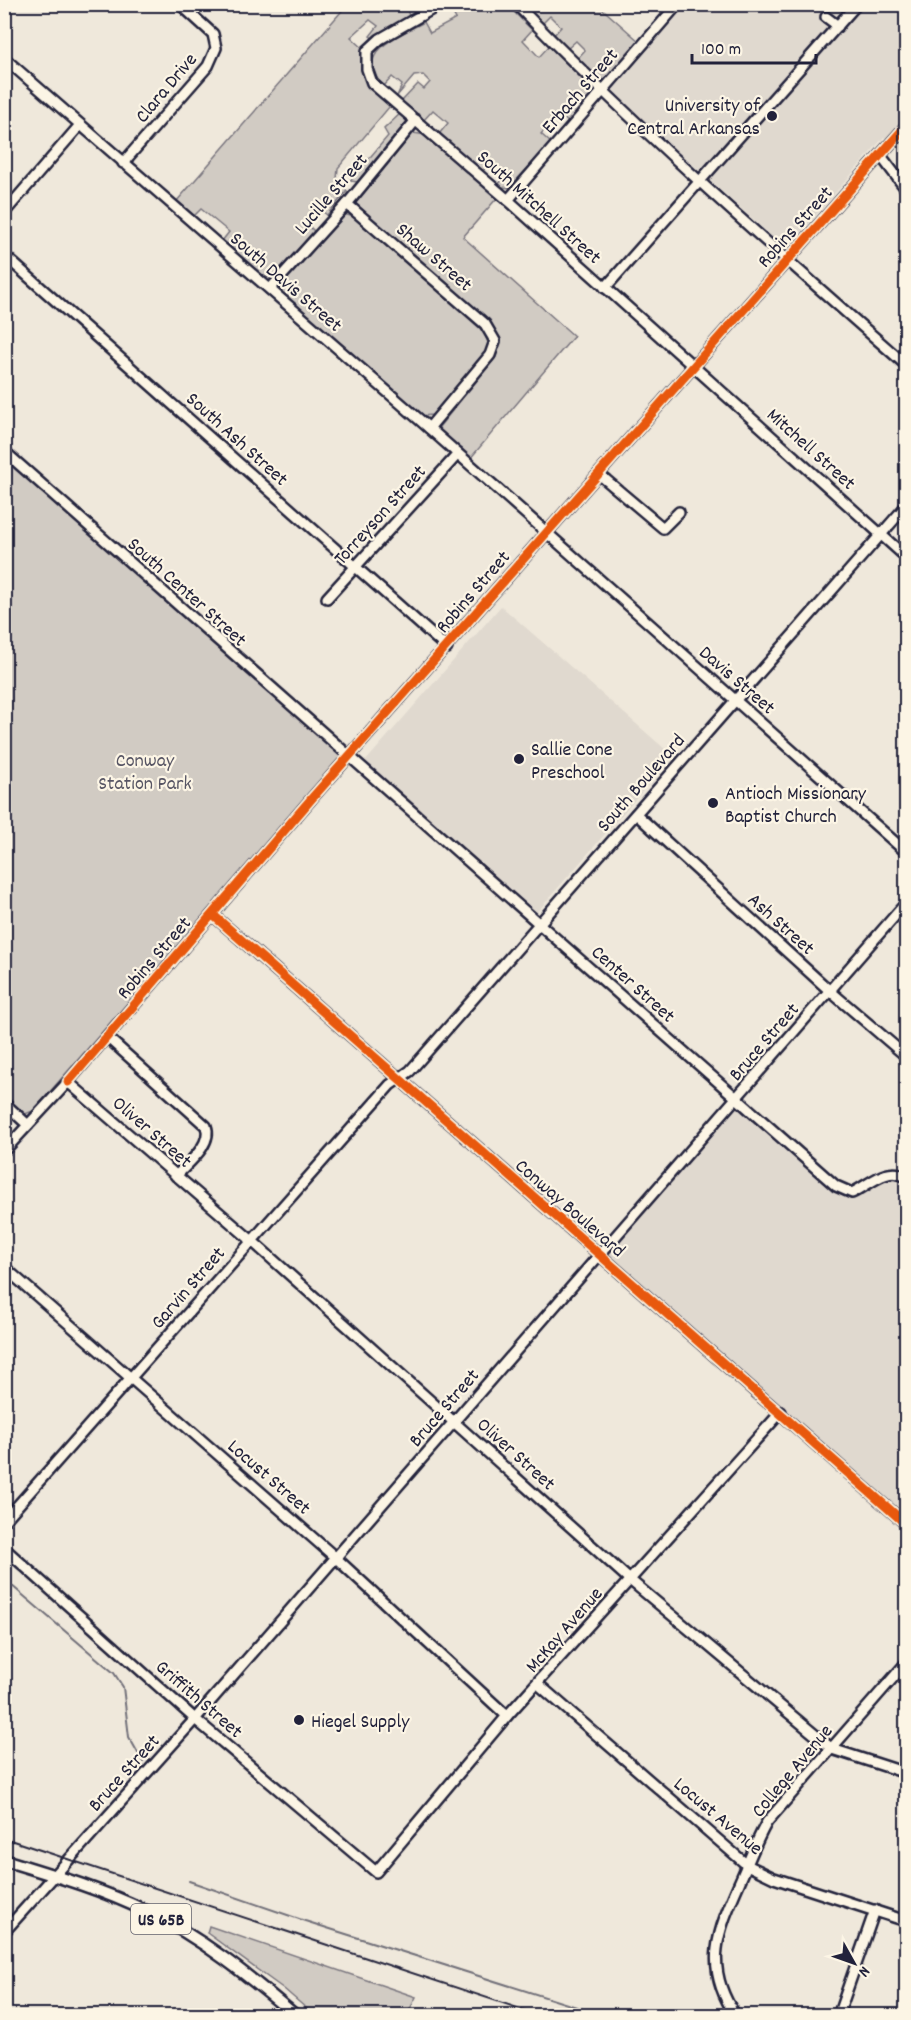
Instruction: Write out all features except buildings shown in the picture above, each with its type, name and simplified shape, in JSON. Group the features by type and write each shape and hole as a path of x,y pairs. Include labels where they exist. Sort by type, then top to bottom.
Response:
{"main road":[{"name":"US 65B","path":"4,1860 112,1896 187,1933 296,2016"}],"street":[{"name":"Clara Drive","path":"123,163 208,66 216,48 213,34 180,4"},
{"name":"South Mitchell Street","path":"441,4 380,39 367,51 367,69 372,82 694,365"},
{"path":"516,4 601,92 698,183 906,365"},
{"name":"Erbach Street","path":"508,200 678,4"},
{"path":"604,288 857,4"},
{"path":"826,17 837,26"},
{"name":"South Davis Street","path":"4,58 429,428 546,533"},
{"name":"Lucille Street","path":"270,289 347,204 416,120"},
{"path":"4,213 80,124"},
{"name":"Robins Street","path":"4,1151 68,1082 348,757 447,648 906,126"},
{"path":"881,156 906,189"},
{"name":"Shaw Street","path":"347,204 485,324 495,340 490,355 429,428"},
{"name":"South Ash Street","path":"4,255 447,648"},
{"name":"Mitchell Street","path":"694,365 906,557"},
{"name":"South Center Street","path":"4,451 348,757"},
{"name":"Torreyson Street","path":"327,598 458,454"},
{"path":"599,474 663,528 679,512"},
{"name":"South Boulevard","path":"399,1079 410,1071 906,506"},
{"name":"Davis Street","path":"546,533 906,852"},
{"name":"Center Street","path":"348,757 844,1191 852,1192 883,1175 894,1173 906,1177"},
{"name":"Ash Street","path":"636,814 830,991 906,1056"},
{"name":"Bruce Street","path":"4,1932 195,1719 906,903"},
{"name":"Conway Boulevard","path":"213,915 906,1524"},
{"path":"107,1037 206,1126 208,1131 204,1145 176,1176"},
{"name":"Garvin Street","path":"4,1521 251,1240 390,1085 399,1079"},
{"name":"Oliver Street","path":"68,1082 251,1240 630,1580 831,1749 906,1773"},
{"path":"4,1103 28,1125"},
{"name":"Locust Street","path":"4,1267 336,1558 507,1716"},
{"name":"McKay Avenue","path":"376,1872 507,1716 781,1412"},
{"name":"Griffith Street","path":"4,1548 195,1719 376,1872"},
{"name":"College Avenue","path":"736,2016 723,1998 716,1968 716,1943 723,1919 754,1845 767,1822 906,1663"},
{"name":"Locust Avenue","path":"538,1684 747,1865 774,1878 906,1921"},
{"path":"838,2016 875,1910"}],"shaded area":[{"name":"University of Central Arkansas","path":"683,5 906,5 906,155 884,137 789,246 784,247 610,91"},
{"name":"Sallie Cone Preschool","path":"501,606 673,756 537,912 365,762"},
{"path":"736,1098 852,1192 903,1175 906,1178 906,1525 599,1255"}],"green space":[{"path":"347,5 414,5 406,8 410,18 374,39 370,36 378,26 370,20 351,37 365,50 366,79 380,92 390,106 338,168 337,179 347,191 327,215 317,207 305,222 314,231 274,278 263,277 222,241 229,232 201,209 193,217 176,202"},
{"path":"414,5 434,5 419,14"},
{"path":"456,5 507,5 532,30 523,40 539,57 549,46 591,88 591,95 568,122 558,114 541,134 551,143 509,188 497,186 507,174 492,161 482,172 439,134 448,123 433,110 424,120 402,101 418,84 424,89 430,82 423,75 414,76 397,96 402,85 392,77 384,86 375,75 372,64 375,55 382,47 424,22 430,33 456,19 450,8"},
{"path":"521,5 598,5 640,42 607,79 598,79 577,59 585,50 576,41 567,49 553,36 561,27 550,16 541,25"},
{"path":"402,112 407,116 406,126 358,182 350,181 388,136 384,129"},
{"path":"413,133 426,135 497,198 463,237 574,336 469,460 440,433 439,427 496,357 498,339 495,331 490,323 355,203"},
{"path":"344,214 354,217 484,332 488,343 486,355 433,415 420,416 280,292 281,283"},
{"name":"Conway Station Park","path":"5,459 340,754 341,759 33,1111 25,1114 5,1098"},
{"path":"209,1926 416,1997 407,2015 314,2015 284,1989 207,1933"}],"waterway":[{"path":"4,1579 114,1673 123,1687 129,1737 143,1762"},
{"path":"189,1881 305,1921 605,2016"}],"railway":[{"path":"4,1838 542,2016"}],"cycle path":[{"path":"68,1082 313,797 906,126"},
{"path":"213,915 906,1524"}],"place":[{"name":"University of Central Arkansas","path":"772,116"},
{"name":"Sallie Cone Preschool","path":"519,759"},
{"name":"Antioch Missionary Baptist Church","path":"713,803"},
{"name":"Hiegel Supply","path":"299,1720"}]}
